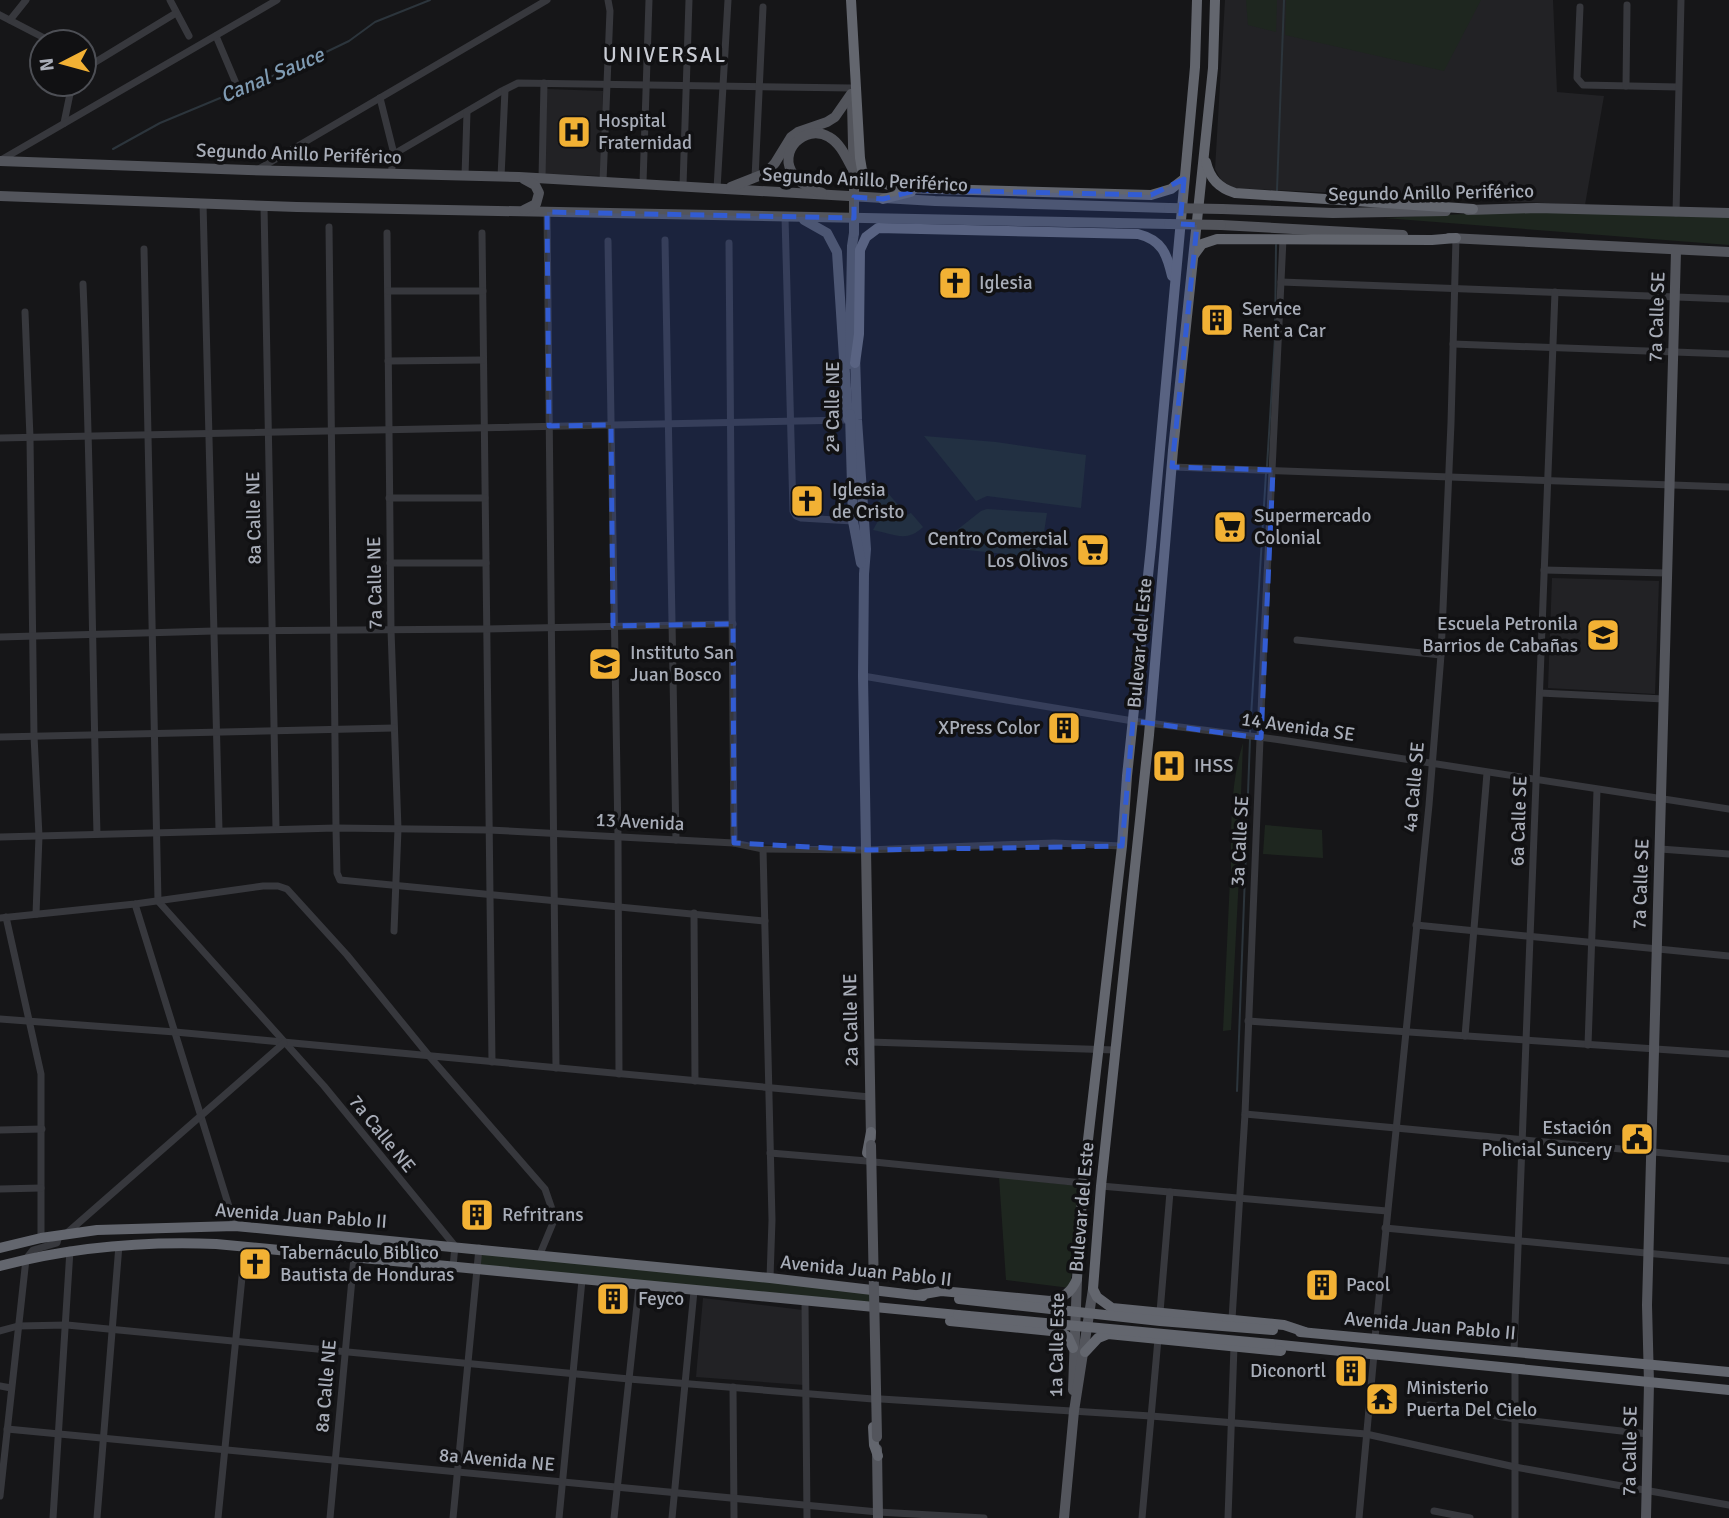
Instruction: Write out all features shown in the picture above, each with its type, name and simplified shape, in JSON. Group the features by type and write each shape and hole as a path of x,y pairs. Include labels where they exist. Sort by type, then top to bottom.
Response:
{"highway":[{"path":"849,0 861,167 873,182 917,190 1151,195 1166,191 1184,179"},
{"name":"Bulevar del Este","path":"1077,1279 1083,1184 1122,846 1195,67 1197,0"},
{"name":"Bulevar del Este","path":"1093,1289 1101,1186 1150,723 1172,467 1205,155 1213,68 1215,0"},
{"path":"1205,155 1213,179 1221,187 1235,193 1473,209"},
{"path":"883,199 917,190"},
{"path":"855,363 859,334 860,255 863,241 878,228 1138,234 1153,238 1162,246 1174,284"},
{"path":"1193,258 1202,244 1213,240 1456,238"},
{"path":"871,1132 867,1145 871,1161 875,1270 881,1284 900,1293"},
{"name":"Avenida Juan Pablo II","path":"0,1248 63,1234 156,1227 235,1226 540,1254 1160,1321 1375,1338 1729,1372"},
{"name":"Avenida Juan Pablo II","path":"0,1266 70,1250 119,1245 178,1243 245,1247 1729,1390"},
{"path":"840,1286 860,1284 875,1270"},
{"path":"918,1295 940,1292 1050,1301 1063,1297 1072,1290 1077,1279"},
{"path":"1093,1289 1097,1297 1112,1308 1284,1325 1305,1332"},
{"path":"1022,1299 1029,1306 1031,1315 1022,1327"},
{"path":"853,1305 869,1313 876,1326"},
{"path":"878,1456 881,1444 876,1326 881,1316 898,1309"},
{"path":"917,1311 939,1320 1061,1332 1068,1337 1073,1348"},
{"path":"1143,1338 1139,1320 1147,1311"},
{"path":"1085,1352 1098,1338 1108,1334 1284,1351 1304,1347"},
{"path":"1482,1365 1488,1360 1506,1362 1511,1359 1514,1351"}],"main road":[{"name":"2ª Calle NE","path":"849,0 854,171 850,439 853,521 864,574"},
{"path":"720,190 755,178 772,166 794,134 827,122 840,112 851,91"},
{"path":"827,122 842,124 853,131"},
{"path":"829,196 805,184 793,174 788,156 794,143 808,134 828,136 841,148 854,171"},
{"name":"Segundo Anillo Periférico","path":"0,161 519,177 883,199 1170,208 1385,213 1537,208 1729,213"},
{"path":"516,211 536,204 539,193 533,183 519,177"},
{"name":"Segundo Anillo Periférico","path":"0,196 264,206 1221,225 1729,252"},
{"path":"789,217 812,223 827,233 837,251 850,439"},
{"path":"909,219 925,229"},
{"name":"2ª Calle NE","path":"854,237 857,246 857,420 865,522"},
{"name":"7a Calle SE","path":"1646,1518 1651,1151 1676,251"},
{"name":"2a Calle NE","path":"865,522 863,676 878,1515"},
{"name":"1a Calle Este","path":"1074,1411 1073,1348 1077,1279"},
{"name":"1a Calle Este","path":"1063,1518 1074,1411 1093,1289"}],"street":[{"path":"10,20 26,0"},
{"path":"170,0 189,36"},
{"path":"0,161 277,0"},
{"path":"256,170 547,0"},
{"path":"603,181 610,11 608,0"},
{"path":"643,183 649,0"},
{"path":"683,186 689,0"},
{"path":"720,190 727,0"},
{"path":"1676,213 1681,0"},
{"path":"1626,86 1628,5"},
{"path":"755,178 763,7"},
{"path":"1580,8 1579,83 1678,88"},
{"path":"98,60 176,13"},
{"path":"0,15 28,29"},
{"path":"216,36 238,88"},
{"path":"394,154 518,83 760,86 851,91"},
{"path":"542,178 544,83"},
{"path":"501,177 505,90"},
{"path":"64,123 69,98"},
{"path":"380,98 394,154 391,174"},
{"path":"465,176 467,112"},
{"path":"204,203 219,830"},
{"name":"8a Calle NE","path":"264,206 276,829"},
{"path":"547,212 555,1068"},
{"path":"789,217 792,508 794,515 801,518 853,521"},
{"path":"329,227 336,828 337,873 340,880 765,920"},
{"name":"7a Calle NE","path":"387,233 391,630 398,829 394,931"},
{"path":"482,233 492,1062"},
{"name":"4a Calle SE","path":"1375,1338 1441,655 1456,238"},
{"name":"3a Calle SE","path":"1232,1319 1245,1114 1283,239"},
{"path":"665,240 676,840"},
{"path":"608,241 618,837 619,1074"},
{"path":"729,243 734,843"},
{"path":"144,249 158,901"},
{"path":"1281,282 1729,299"},
{"path":"83,284 90,437 91,635 97,834"},
{"path":"387,291 482,291"},
{"name":"6a Calle SE","path":"1514,1351 1555,292"},
{"path":"25,313 30,438 34,736 39,836 36,914"},
{"path":"1453,344 1729,354"},
{"path":"388,361 483,360"},
{"path":"0,438 848,420"},
{"path":"1172,467 1729,487"},
{"path":"390,498 485,498"},
{"path":"390,563 486,563"},
{"path":"1545,570 1667,573"},
{"path":"0,637 214,631 733,624"},
{"path":"1297,640 1441,655"},
{"name":"14 Avenida SE","path":"863,676 1133,721 1729,809"},
{"path":"1540,693 1664,699"},
{"path":"0,737 394,728"},
{"path":"1465,1036 1487,773"},
{"path":"1588,1045 1597,790"},
{"name":"13 Avenida","path":"0,837 336,828 554,833 734,843 763,849 867,850 1054,843 1122,846"},
{"path":"763,849 772,1220 770,1278"},
{"path":"1660,849 1729,854"},
{"path":"41,1238 41,1074 3,917 135,904 263,886 282,887 347,955 430,1057 545,1189 555,1218 540,1254"},
{"name":"7a Calle NE","path":"158,901 324,1086 455,1246"},
{"path":"135,904 235,1226"},
{"path":"694,913 695,1081"},
{"path":"1416,925 1729,956"},
{"path":"0,1019 175,1032 870,1097"},
{"path":"1248,1021 1729,1054"},
{"path":"869,1042 1115,1051"},
{"path":"0,1496 26,1259 33,1250 57,1243 63,1234 284,1043"},
{"path":"1245,1114 1729,1158"},
{"path":"0,1130 42,1129"},
{"path":"770,1153 1083,1184"},
{"path":"1101,1186 1387,1211"},
{"path":"0,1189 41,1188"},
{"path":"1160,1312 1170,1192"},
{"path":"1385,1228 1729,1261"},
{"path":"97,1518 119,1245"},
{"path":"453,1267 455,1246"},
{"path":"218,1518 245,1247"},
{"path":"453,1518 479,1248"},
{"path":"53,1518 70,1250"},
{"name":"8a Calle NE","path":"330,1518 354,1257"},
{"path":"559,1518 582,1280"},
{"path":"614,1518 639,1286"},
{"path":"672,1518 694,1291"},
{"path":"805,1302 807,1518"},
{"path":"0,1331 18,1326 66,1325 629,1379 1366,1434 1515,1466 1729,1505"},
{"path":"1142,1518 1158,1339"},
{"path":"1228,1518 1234,1346"},
{"path":"1359,1518 1374,1354"},
{"path":"1515,1369 1515,1518"},
{"path":"0,1386 11,1388"},
{"path":"733,1387 734,1518"},
{"path":"1429,1405 1515,1419 1648,1434"},
{"name":"8a Avenida NE","path":"7,1429 734,1498 878,1515 984,1518"},
{"path":"1434,1511 1470,1518"}],"highlighted area":[{"path":"1184,179 1180,224 1197,225 1172,467 1273,470 1261,738 1133,721 1122,846 867,850 734,843 733,624 613,626 611,425 549,426 547,212 854,218 854,197 883,199 917,190 1151,195"}],"shaded area":[{"path":"1225,0 1553,0 1557,92 1604,96 1585,205 1233,188 1221,180 1215,169"},
{"path":"1246,0 1277,0 1276,32 1248,25"},
{"path":"1286,0 1481,0 1444,71 1285,35"},
{"name":"Hospital Fraternidad","path":"547,89 603,91 601,176 544,174"},
{"path":"1547,210 1729,217 1729,245 1384,218"},
{"path":"924,436 996,442 1086,455 1081,508 987,496 976,501"},
{"path":"879,483 907,515 911,513 923,527 906,536 873,530 878,521"},
{"path":"987,509 1047,513 1040,558 931,546 943,541"},
{"name":"Escuela Petronila Barrios de Cabañas","path":"1552,578 1659,581 1655,694 1548,688"},
{"path":"1243,743 1238,870 1231,872 1233,791"},
{"path":"1265,825 1322,830 1323,858 1263,854"},
{"path":"1239,876 1231,1030 1223,1031 1230,879"},
{"path":"999,1177 1079,1186 1070,1288 1006,1280"},
{"path":"479,1248 871,1290 870,1307 477,1269"},
{"path":"703,1298 803,1310 804,1385 696,1377"}],"waterway":[{"name":"Canal Sauce","path":"242,88 295,67 349,41 375,22 430,0"},
{"path":"1277,190 1284,0"},
{"name":"Canal Sauce","path":"113,149 160,123 237,91"},
{"path":"1267,466 1275,338 1276,245"},
{"path":"1250,733 1266,473"},
{"path":"1237,1091 1250,739"}],"place":[{"name":"Hospital Fraternidad","path":"574,132"},
{"name":"Iglesia","path":"955,283"},
{"name":"Service Rent a Car","path":"1217,320"},
{"name":"Iglesia de Cristo","path":"807,501"},
{"name":"Supermercado Colonial","path":"1230,527"},
{"name":"Centro Comercial Los Olivos","path":"1093,550"},
{"name":"Escuela Petronila Barrios de Cabañas","path":"1603,635"},
{"name":"Instituto San Juan Bosco","path":"605,664"},
{"name":"XPress Color","path":"1064,728"},
{"name":"IHSS","path":"1169,766"},
{"name":"Estación Policial Suncery","path":"1637,1139"},
{"name":"Refritrans","path":"477,1215"},
{"name":"Tabernáculo Biblico Bautista de Honduras","path":"255,1264"},
{"name":"Pacol","path":"1322,1285"},
{"name":"Feyco","path":"613,1299"},
{"name":"Diconortl","path":"1351,1371"},
{"name":"Ministerio Puerta Del Cielo","path":"1382,1399"}],"district":[{"name":"UNIVERSAL","path":"665,55"}]}
